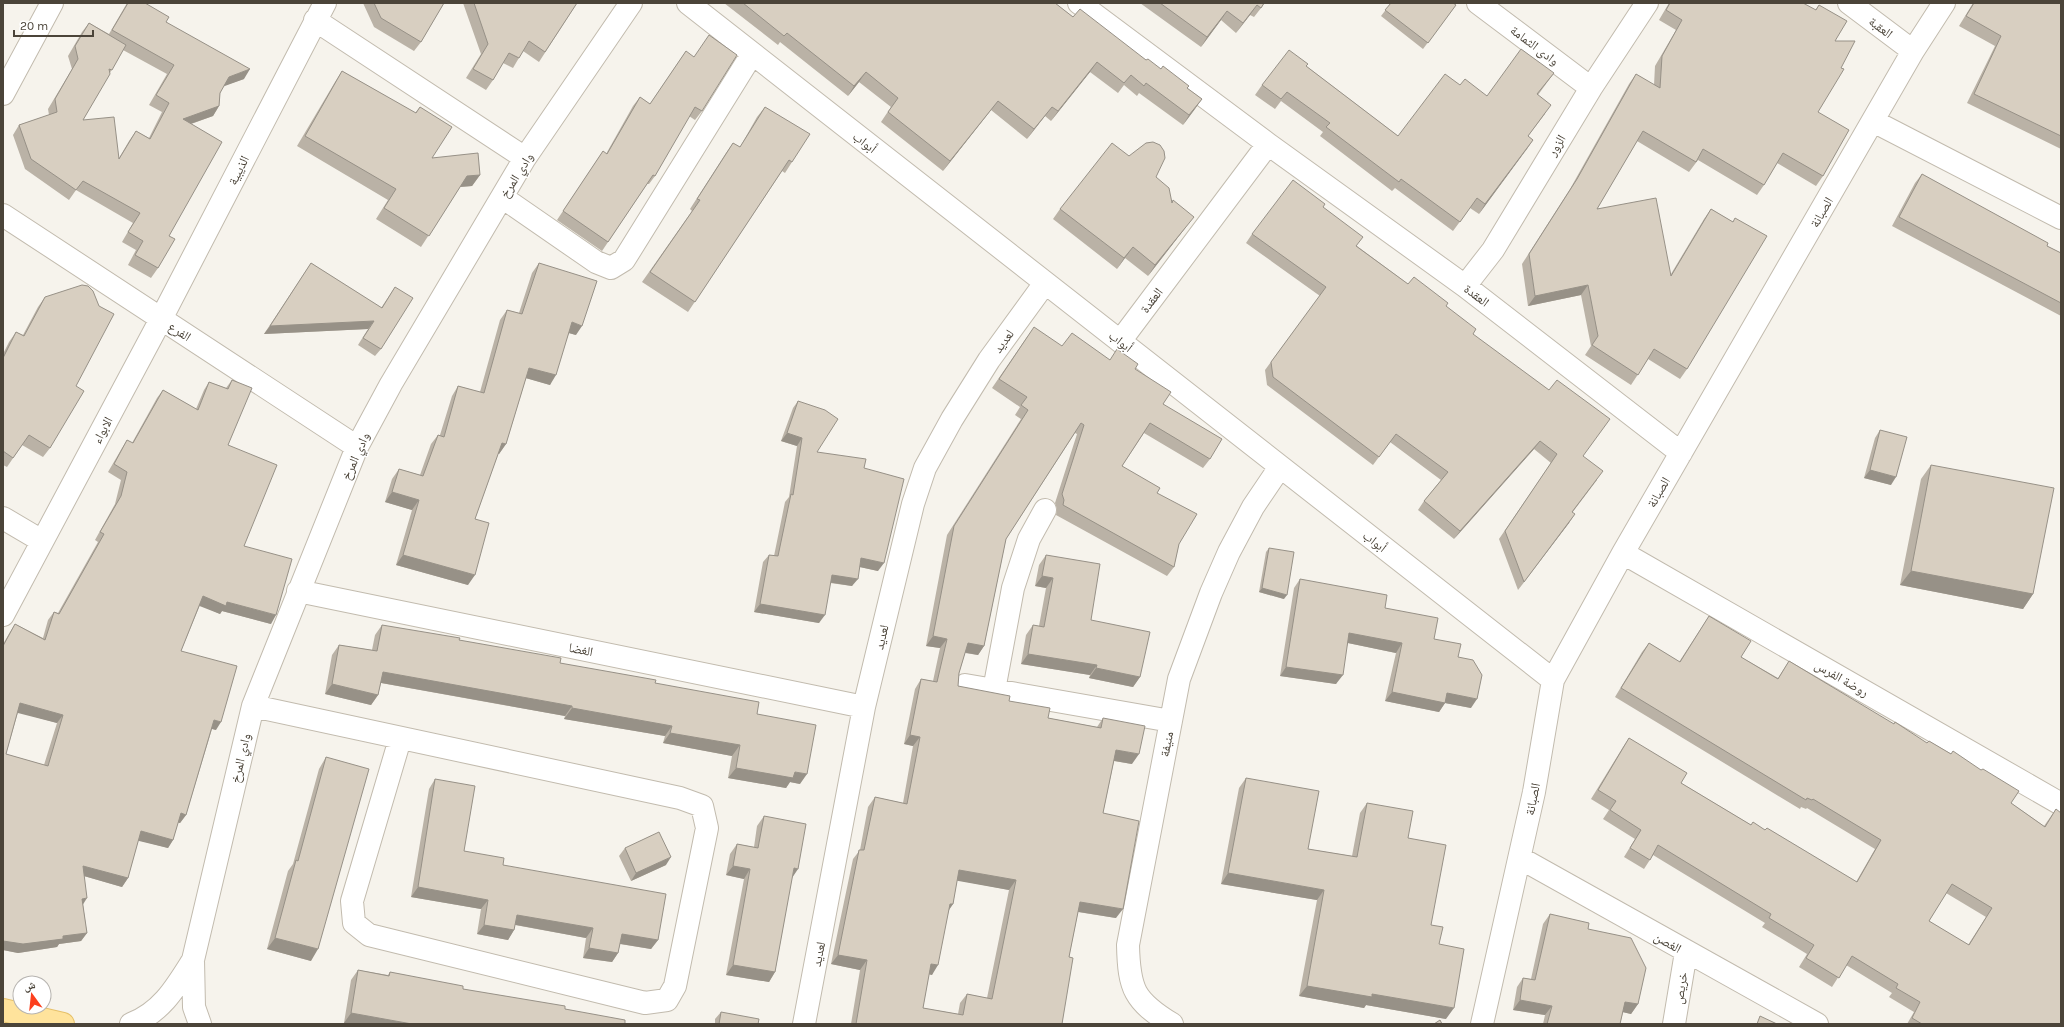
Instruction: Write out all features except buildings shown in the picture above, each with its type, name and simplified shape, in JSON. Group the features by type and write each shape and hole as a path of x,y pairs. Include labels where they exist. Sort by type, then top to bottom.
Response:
{"main road":[{"path":"3,1010 63,1024"}],"street":[{"path":"3,94 52,3"},
{"name":"وادي المرخ","path":"200,1024 194,1003 193,960 253,706 357,447 391,384 525,158 631,3"},
{"name":"أبواب","path":"688,3 1553,680"},
{"name":"العقدة","path":"1079,3 1268,144 1465,286 1681,453"},
{"name":"وادى الثمامة","path":"1478,3 1591,88"},
{"name":"الزور","path":"1465,286 1493,250 1591,88 1647,3"},
{"name":"العقبة","path":"1849,3 1913,51"},
{"name":"الصبانة","path":"1482,1024 1520,858 1553,680 1623,552 1913,51 1944,3"},
{"name":"الذيبية","path":"161,319 320,12 525,158"},
{"path":"502,197 596,262 611,268 624,260 752,54"},
{"path":"1873,121 2061,218"},
{"name":"العقدة","path":"1120,340 1268,144"},
{"name":"الفرع","path":"3,215 357,447"},
{"name":"لعديد","path":"804,1024 864,707 913,504 925,468 952,419 989,360 1045,283"},
{"name":"الابواء","path":"3,615 161,319"},
{"name":"منيفة","path":"1172,1024 1143,1004 1133,988 1128,968 1128,946 1179,679 1210,593 1229,552 1253,507 1280,467"},
{"path":"994,690 1013,588 1029,539 1045,510"},
{"path":"3,518 42,541"},
{"name":"روضة الفرس","path":"1623,552 2061,804"},
{"name":"الغضا","path":"298,591 864,707"},
{"path":"965,685 1171,721"},
{"path":"253,706 400,739 680,798 702,806 708,828 675,986 667,1000 645,1003 369,934 354,923 352,901 400,739"},
{"name":"الغصن","path":"1520,858 1817,1024"},
{"name":"خريص","path":"1674,1024 1686,952"},
{"name":"وادي المرخ","path":"131,1024 145,1018 158,1009 169,997 193,960"}]}
